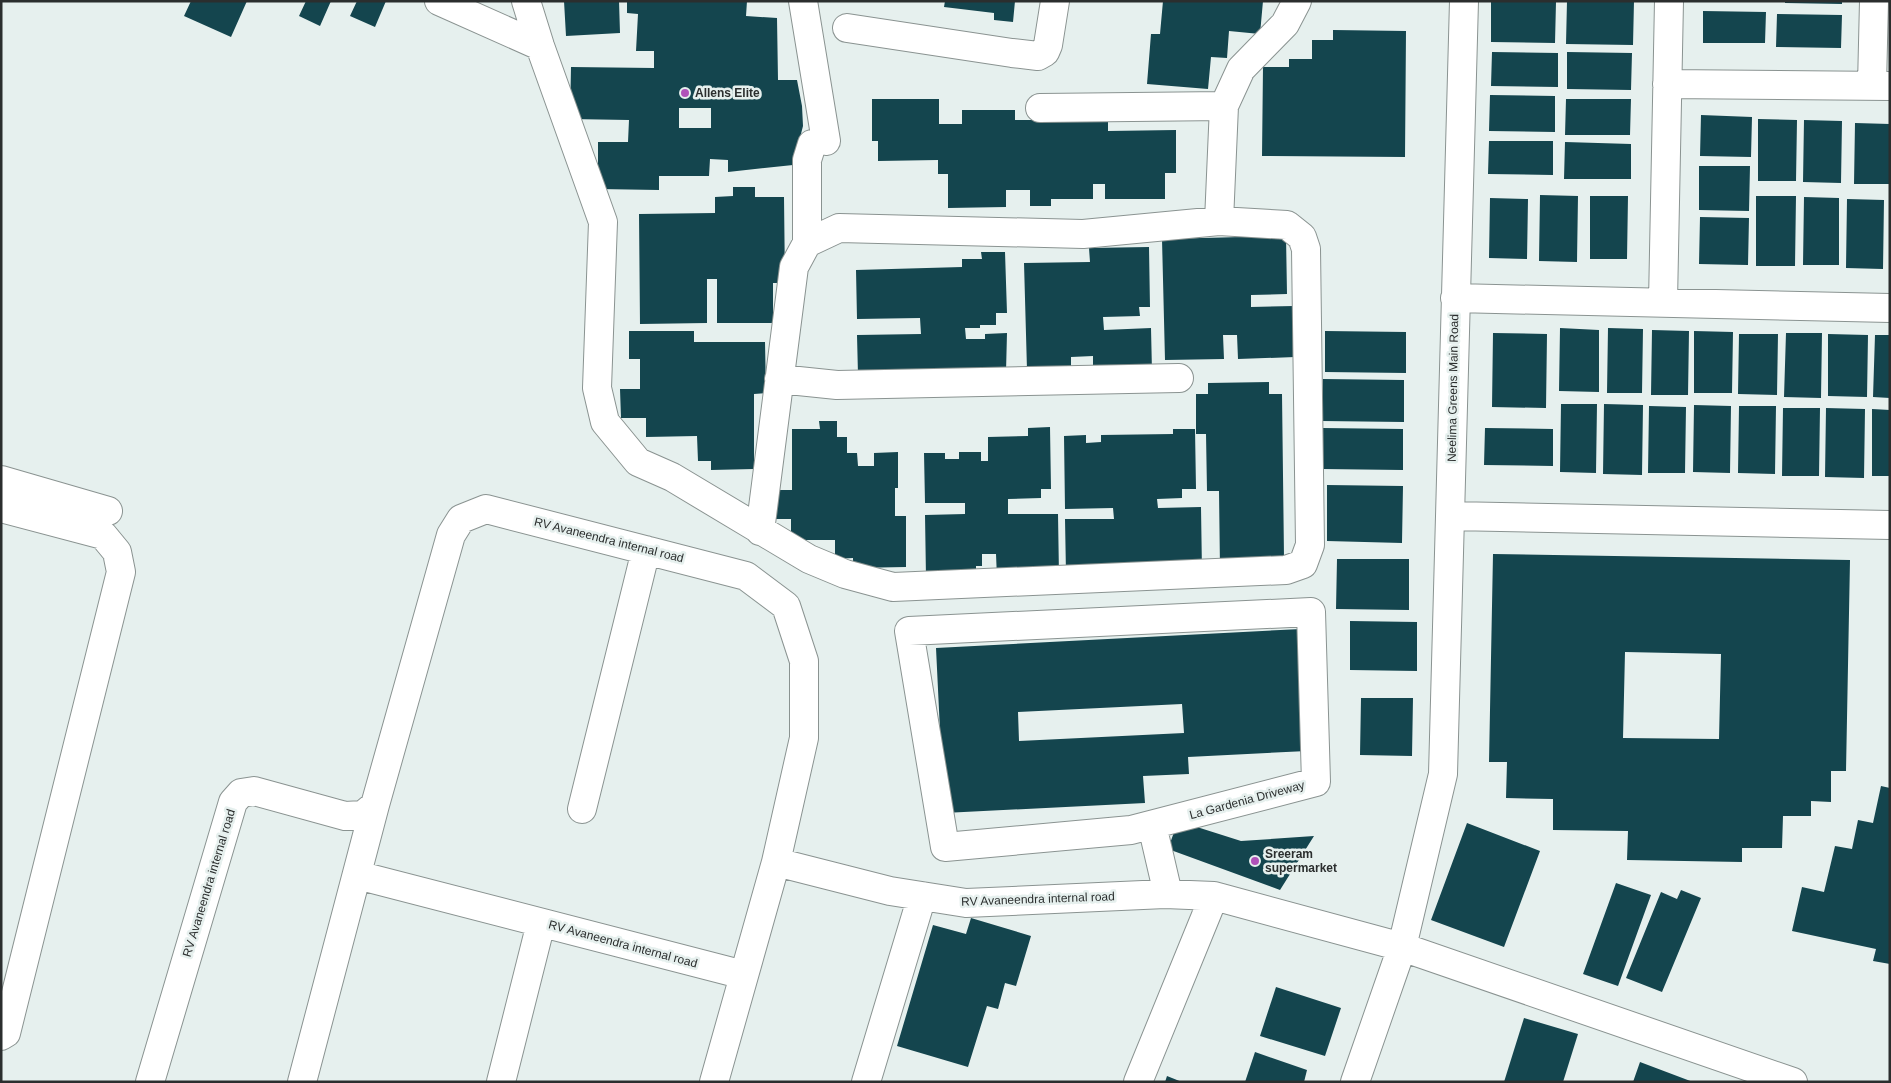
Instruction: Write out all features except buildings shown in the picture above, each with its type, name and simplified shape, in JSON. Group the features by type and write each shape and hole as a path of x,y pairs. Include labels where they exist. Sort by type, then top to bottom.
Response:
{"street":[{"path":"439,1 540,46"},
{"path":"526,1 540,46 603,222 597,388 606,422 638,462 672,477 809,559 846,574 893,587 1286,570 1303,564 1310,545 1306,249 1302,237 1287,225 1219,221 1084,234 839,228 807,243"},
{"path":"760,531 794,267 807,243 807,160 819,142 804,1"},
{"path":"846,28 938,43 1038,56 1045,52 1048,45 1055,1"},
{"path":"1219,221 1224,106 1241,69 1285,24 1297,1"},
{"name":"Neelima Greens Main Road","path":"1354,1082 1402,947 1443,774 1464,1"},
{"path":"1663,302 1669,1"},
{"path":"1667,84 1881,85 1874,1"},
{"path":"1040,108 1224,106"},
{"path":"1455,298 1890,308"},
{"path":"779,379 837,385 1179,378"},
{"path":"1,480 108,511"},
{"path":"1,508 103,536 116,552 121,572 6,1033 1,1036"},
{"name":"RV Avaneendra internal road","path":"302,1082 375,805 451,536 461,519 486,509 746,576 786,606 804,661 804,738 776,862 714,1082"},
{"path":"1451,516 1890,525"},
{"path":"582,809 646,550"},
{"name":"La Gardenia Driveway","path":"1311,612 1316,782 1152,825 1130,830 945,847 909,632 1311,612"},
{"name":"RV Avaneendra internal road","path":"150,1082 234,802 241,793 254,791 345,816 363,815 375,805"},
{"path":"1152,825 1168,894"},
{"name":"RV Avaneendra internal road","path":"776,862 890,891 966,903 1168,894 1214,896 1402,947 1741,1073 1793,1082"},
{"name":"RV Avaneendra internal road","path":"357,875 744,976"},
{"path":"866,1082 922,896"},
{"path":"1138,1082 1214,896"},
{"path":"501,1082 541,923"}],"place":[{"name":"Allens Elite","path":"685,93"},
{"name":"Sreeram supermarket","path":"1255,861"}]}
